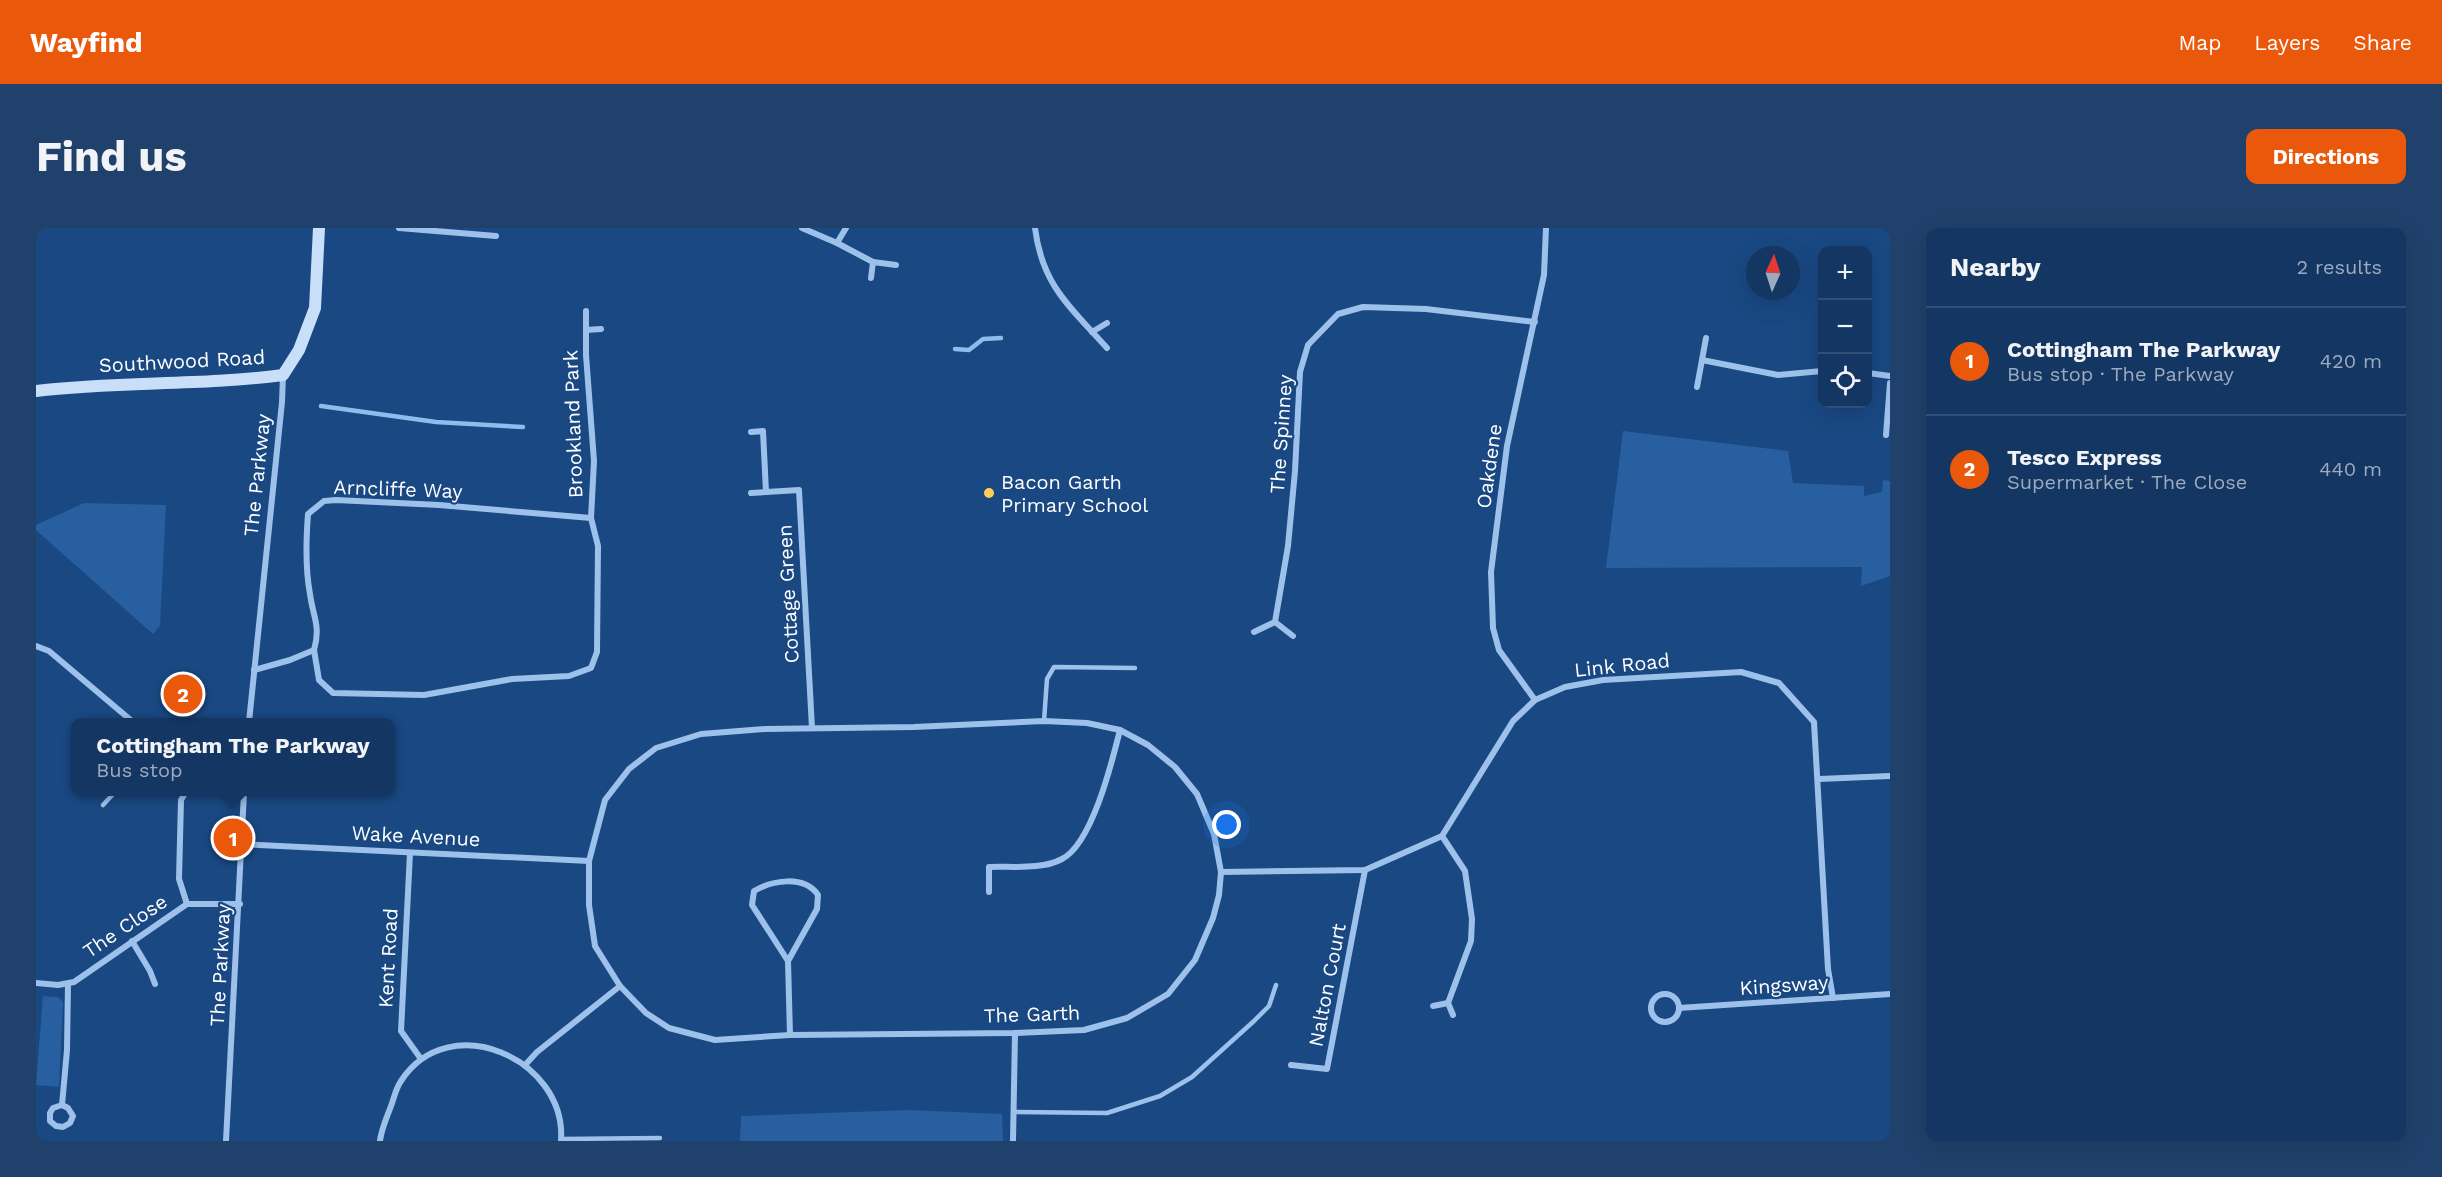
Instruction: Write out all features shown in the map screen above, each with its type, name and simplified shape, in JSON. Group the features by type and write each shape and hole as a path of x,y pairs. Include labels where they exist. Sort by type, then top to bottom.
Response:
{"street":[{"name":"Southwood Road","path":"36,391 86,385 254,379 283,375 299,350 315,308 319,228"},
{"path":"399,228 495,236"},
{"path":"802,228 873,261 896,265"},
{"path":"837,243 846,228"},
{"path":"1035,228 1038,254 1048,279 1107,348"},
{"name":"Oakdene","path":"1535,700 1499,650 1493,628 1491,572 1507,446 1544,275 1546,228"},
{"path":"871,278 873,261"},
{"name":"The Spinney","path":"1275,621 1288,546 1295,471 1300,372 1308,345 1338,314 1363,307 1426,309 1535,322"},
{"name":"Brookland Park","path":"333,693 424,695 512,679 569,676 591,668 597,652 598,546 591,518 594,461 586,311"},
{"path":"1092,332 1107,323"},
{"name":"Brookland Park","path":"586,330 601,329"},
{"path":"1697,387 1706,338"},
{"path":"1702,360 1778,375 1818,371"},
{"path":"1872,374 1890,376"},
{"name":"The Parkway","path":"249,718 283,375"},
{"path":"1886,435 1890,385"},
{"path":"751,432 763,431 766,492"},
{"name":"Cottage Green","path":"751,493 799,490 812,728"},
{"name":"Arncliffe Way","path":"333,693 319,680 314,650 319,634 309,594 306,546 308,514 324,501 439,505 591,518"},
{"path":"1254,632 1275,621 1293,636"},
{"path":"36,646 49,651 127,718"},
{"path":"254,670 290,660 314,650"},
{"name":"Link Road","path":"1442,836 1513,721 1535,700 1565,687 1603,680 1741,672 1779,683 1814,722 1828,969 1833,998"},
{"name":"The Garth","path":"1044,721 1087,723 1120,730 1149,746 1175,766 1197,794 1214,834 1221,872 1213,918 1195,960 1168,994 1127,1018 1084,1030 1015,1033 790,1035 715,1040 669,1028 646,1013 620,986 595,946 590,905 589,861 605,800 629,770 656,748 701,734 812,728 914,727 1044,721"},
{"path":"989,892 989,867 1045,865 1063,860 1076,849 1088,832 1120,730"},
{"path":"1819,780 1890,776"},
{"name":"The Parkway","path":"184,796 181,800 179,879 187,904"},
{"name":"The Parkway","path":"226,1141 244,796"},
{"path":"1221,872 1365,870 1442,836 1466,872 1472,919 1471,941 1448,1004 1453,1016"},
{"name":"Wake Avenue","path":"241,844 589,861"},
{"name":"Kent Road","path":"410,853 401,1031 421,1059"},
{"name":"Nalton Court","path":"1291,1065 1327,1070 1365,870"},
{"path":"788,961 752,905 753,891 768,883 806,883 818,895 817,909 788,961 790,1035"},
{"name":"The Close","path":"68,984 187,904 240,904"},
{"path":"132,941 155,984"},
{"path":"36,983 68,984 67,1050 62,1105"},
{"path":"526,1064 537,1052 620,986"},
{"name":"Kingsway","path":"1667,994 1675,998 1679,1008 1673,1020 1663,1023 1653,1017 1651,1006 1657,996 1667,994"},
{"name":"Kingsway","path":"1679,1008 1890,994"},
{"path":"1433,1006 1448,1004"},
{"path":"1013,1141 1015,1033"},
{"path":"380,1141 400,1081 421,1059 434,1051 454,1046 481,1046 526,1064 550,1091 562,1126 561,1140"}],"lane":[{"path":"1044,721 1047,679 1054,667 1135,668"},
{"path":"103,805 111,796"},
{"path":"1014,1112 1107,1113 1160,1096 1192,1077 1247,1029 1269,1006 1276,985"},
{"path":"561,1140 660,1138"}],"shaded area":[{"path":"1623,431 1788,451 1793,483 1864,486 1864,496 1882,492 1883,480 1890,481 1890,576 1861,586 1862,567 1606,568"},
{"path":"84,503 166,505 160,626 153,634 36,530 36,525"},
{"path":"43,996 58,997 63,1002 59,1087 36,1085"},
{"path":"909,1110 1002,1114 1003,1141 740,1141 741,1116"}],"waterway":[{"path":"955,349 969,350 983,339 1001,338"},
{"path":"321,406 436,422 523,427"}],"place":[{"name":"Bacon Garth Primary School","path":"989,493"},
{"name":"Tesco Express","path":"183,694"},
{"name":"Cottingham The Parkway","path":"233,838"}]}
